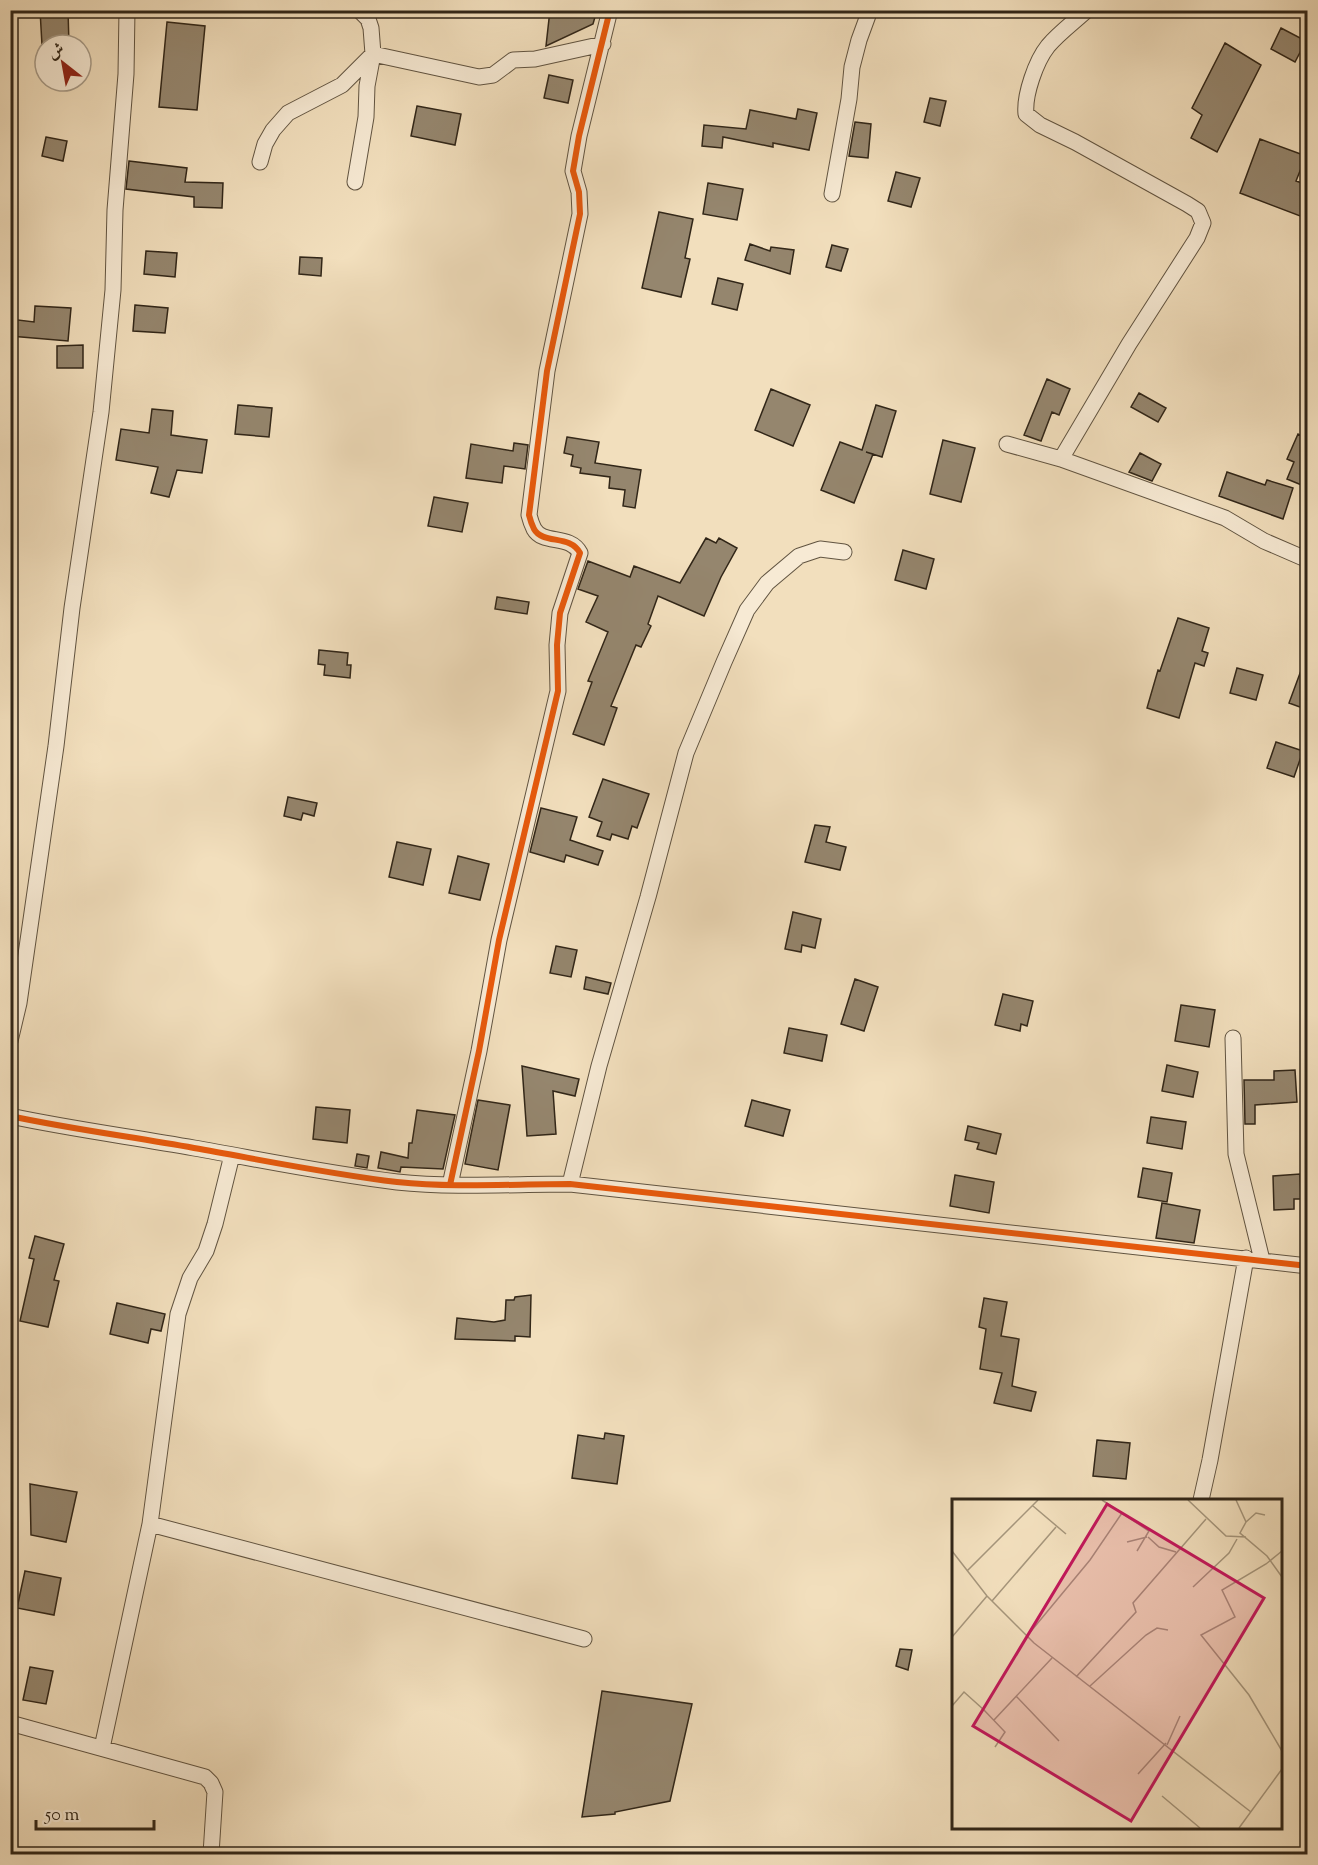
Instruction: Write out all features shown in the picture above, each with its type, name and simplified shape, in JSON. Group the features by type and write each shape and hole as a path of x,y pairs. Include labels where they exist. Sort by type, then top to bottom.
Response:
{"street":[{"path":"10,1041 26,957 56,746 72,608 101,412 113,290 115,210 126,74 127,10"},
{"path":"355,182 366,117 367,86 373,54 371,28 368,19 359,10"},
{"path":"450,1185 479,1051 499,940 558,691 557,645 560,613 579,560 579,553 573,543 543,536 534,531 529,515 547,371 580,214 579,192 573,171 579,136 610,10"},
{"path":"832,194 849,99 852,67 870,10"},
{"path":"1061,459 1129,344 1197,238 1203,223 1198,211 1187,204 1040,125 1026,114 1025,102 1047,47 1087,10"},
{"path":"373,54 479,76 493,75 513,60 535,59 603,44"},
{"path":"260,162 273,130 288,113 342,85 373,54"},
{"path":"1007,444 1061,459 1225,518 1264,541 1308,560"},
{"path":"570,1184 599,1066 648,897 686,753 724,662 747,610 767,583 799,556 820,549 844,552"},
{"path":"1233,1038 1236,1154 1262,1260"},
{"path":"10,1116 66,1128 312,1170 398,1182 450,1185 570,1184 1308,1266"},
{"path":"102,1748 150,1524 178,1314 190,1278 206,1251 215,1224 231,1155"},
{"path":"1200,1499 1210,1460 1246,1258"},
{"path":"150,1524 584,1639"},
{"path":"10,1723 205,1777 215,1792 211,1854"}],"building":[{"path":"40,10 68,10 69,33 41,33"},
{"path":"550,10 597,10 593,24 546,46"},
{"path":"167,22 205,26 197,110 159,107"},
{"path":"1281,28 1306,41 1295,62 1271,49"},
{"path":"1225,43 1261,65 1217,152 1191,138 1202,115 1192,108"},
{"path":"549,75 573,80 568,103 544,98"},
{"path":"930,98 946,101 940,126 924,122"},
{"path":"417,106 461,114 455,145 411,136"},
{"path":"798,109 817,113 809,150 773,143 773,147 723,137 722,148 702,146 704,125 746,129 750,110 796,119"},
{"path":"855,122 871,124 868,158 849,156"},
{"path":"46,137 67,141 63,161 42,156"},
{"path":"1260,139 1306,156 1296,181 1308,185 1308,219 1240,193"},
{"path":"129,161 187,168 185,182 223,183 222,208 194,207 194,197 126,189"},
{"path":"896,172 920,178 911,207 888,201"},
{"path":"708,183 743,189 737,220 703,214"},
{"path":"659,212 693,219 685,258 690,259 681,297 642,288"},
{"path":"750,244 770,251 771,247 794,250 790,274 745,260"},
{"path":"832,245 848,249 841,271 826,267"},
{"path":"146,251 177,253 175,277 144,274"},
{"path":"300,257 322,258 321,276 299,274"},
{"path":"718,278 743,284 737,310 712,304"},
{"path":"135,305 168,308 165,333 133,331"},
{"path":"35,306 71,308 68,341 10,336 10,319 34,322"},
{"path":"83,345 83,368 57,368 57,346"},
{"path":"1047,379 1070,389 1059,415 1052,412 1041,441 1024,435"},
{"path":"771,389 810,405 793,446 755,430"},
{"path":"1139,393 1166,408 1158,422 1131,407"},
{"path":"238,405 272,408 269,437 235,434"},
{"path":"876,405 896,411 882,457 873,454 854,503 821,490 840,442 862,450"},
{"path":"152,409 173,411 171,435 207,440 202,473 177,470 169,497 151,493 158,467 116,460 121,429 149,433"},
{"path":"1308,433 1308,478 1304,486 1287,479 1294,462 1287,459 1298,434 1306,438"},
{"path":"567,437 599,442 595,463 641,470 635,508 623,506 625,490 609,488 610,477 580,473 581,468 571,466 573,455 564,453"},
{"path":"943,440 975,448 961,502 930,494"},
{"path":"514,443 528,445 525,469 504,466 502,483 466,478 471,444 513,451"},
{"path":"1140,453 1161,464 1152,481 1129,472"},
{"path":"1227,472 1265,485 1267,480 1293,488 1283,519 1219,496"},
{"path":"434,497 468,503 462,532 428,526"},
{"path":"706,538 716,543 719,538 737,548 704,616 658,596 648,624 651,626 641,647 636,645 611,706 617,708 604,745 573,734 592,682 588,681 608,632 586,622 598,596 578,589 588,561 630,577 634,566 680,583"},
{"path":"903,550 934,559 926,589 895,580"},
{"path":"497,597 529,602 527,614 495,609"},
{"path":"1178,618 1209,628 1202,651 1208,653 1204,666 1195,663 1179,718 1147,708 1158,670 1160,671"},
{"path":"319,650 348,653 347,665 351,665 350,678 324,675 325,665 318,664"},
{"path":"1306,657 1308,657 1308,710 1289,703"},
{"path":"1237,668 1263,675 1256,700 1230,693"},
{"path":"1276,742 1303,751 1294,777 1267,768"},
{"path":"603,779 649,794 637,828 632,826 628,839 612,834 610,840 597,836 602,822 589,817"},
{"path":"288,797 317,803 314,816 303,813 301,820 284,816"},
{"path":"541,808 577,817 570,840 603,851 598,865 566,855 564,862 530,852"},
{"path":"815,825 830,827 826,842 846,847 840,870 805,862"},
{"path":"397,842 431,849 423,885 389,877"},
{"path":"458,856 489,864 480,900 449,893"},
{"path":"793,912 821,919 815,948 802,945 801,952 785,949"},
{"path":"556,946 577,950 571,977 550,973"},
{"path":"586,977 611,983 608,994 584,989"},
{"path":"855,979 878,987 864,1031 841,1024"},
{"path":"1003,994 1033,1001 1027,1026 1021,1024 1020,1031 995,1025"},
{"path":"1181,1005 1215,1010 1209,1047 1175,1041"},
{"path":"789,1028 827,1035 822,1061 784,1053"},
{"path":"1167,1065 1198,1072 1193,1097 1162,1091"},
{"path":"522,1066 579,1079 575,1096 553,1091 556,1134 527,1136"},
{"path":"1295,1070 1297,1102 1255,1105 1255,1124 1245,1124 1244,1080 1274,1080 1274,1071"},
{"path":"478,1100 510,1105 498,1170 465,1164"},
{"path":"752,1100 790,1110 783,1136 745,1126"},
{"path":"316,1107 350,1110 347,1143 313,1139"},
{"path":"417,1110 455,1115 443,1169 401,1167 400,1172 378,1168 381,1152 408,1158"},
{"path":"1151,1117 1186,1122 1182,1149 1147,1143"},
{"path":"968,1126 1001,1134 996,1154 977,1149 979,1143 965,1140"},
{"path":"357,1154 369,1156 367,1168 355,1166"},
{"path":"1143,1168 1172,1173 1167,1202 1138,1197"},
{"path":"1300,1174 1301,1199 1294,1199 1294,1209 1274,1210 1273,1176"},
{"path":"955,1175 994,1182 989,1213 950,1206"},
{"path":"1162,1203 1200,1210 1194,1243 1156,1238"},
{"path":"35,1236 64,1244 54,1280 59,1281 48,1327 20,1321 34,1259 29,1258"},
{"path":"531,1295 530,1337 515,1336 515,1341 455,1339 457,1318 494,1322 505,1320 506,1300"},
{"path":"984,1298 1007,1302 1001,1336 1019,1339 1012,1386 1036,1392 1031,1411 994,1403 1002,1373 980,1369 986,1329 979,1327"},
{"path":"117,1303 165,1314 161,1331 151,1329 148,1343 110,1334"},
{"path":"605,1433 624,1436 617,1484 572,1478 578,1435 604,1439"},
{"path":"1097,1440 1130,1443 1126,1479 1093,1476"},
{"path":"30,1484 77,1492 66,1542 31,1535"},
{"path":"25,1571 61,1578 54,1615 17,1608"},
{"path":"900,1649 912,1650 908,1670 896,1666"},
{"path":"30,1667 53,1671 46,1704 23,1700"},
{"path":"602,1691 692,1704 670,1801 615,1812 615,1814 582,1817"}],"cycle path":[{"path":"450,1185 479,1051 499,940 558,691 557,645 560,613 580,553 570,543 538,534 529,515 547,371 580,214 579,192 573,171 579,136 610,10"},
{"path":"10,1116 321,1171 397,1182 461,1185 570,1184 1308,1266"}]}
